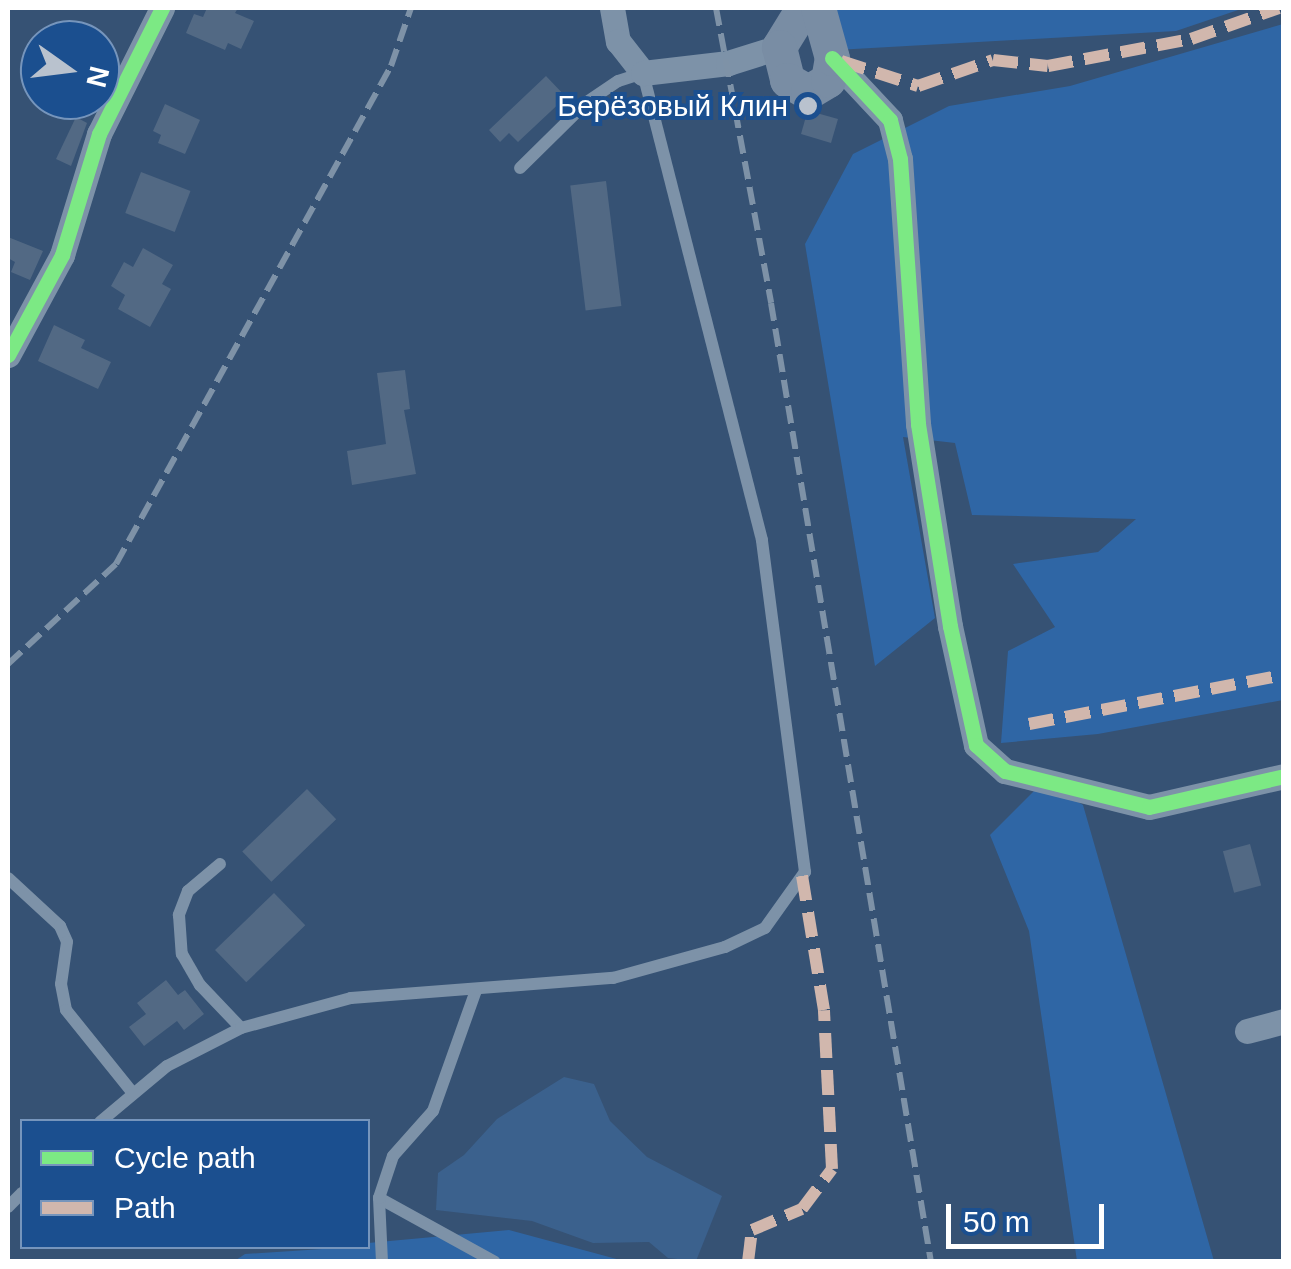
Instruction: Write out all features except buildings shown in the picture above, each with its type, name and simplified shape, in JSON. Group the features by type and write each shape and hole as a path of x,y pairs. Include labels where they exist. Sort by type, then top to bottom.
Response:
{"street":[{"path":"8,355 62,255 99,134 162,8"},
{"path":"612,8 618,41 643,74 728,62 780,47 804,8"},
{"path":"780,47 787,80 808,92 828,80 832,58 818,8"},
{"path":"832,58 890,120 900,158 918,424 950,626 976,745 1005,771 1148,807 1284,776"},
{"path":"1247,1031 1284,1021"}],"lane":[{"path":"103,1119 167,1066 241,1028 351,998 613,978 724,947 764,928 805,872 762,540 643,74 618,81 587,102 520,168"},
{"path":"220,864 188,890 179,916 182,954 200,985 241,1028"},
{"path":"8,878 60,926 68,942 61,984 66,1010 132,1092"},
{"path":"382,1262 380,1198 393,1156 433,1112 476,990"},
{"path":"380,1198 496,1262"}],"shaded area":[{"path":"829,8 1244,8 1176,31 836,50"},
{"path":"1283,24 1283,700 1098,734 1001,743 1008,651 1055,627 1013,564 1098,552 1136,519 972,515 955,443 903,437 935,618 875,666 805,244 853,154 949,106 1070,86"},
{"path":"1044,781 1083,805 1214,1261 1077,1261 1029,931 990,835"},
{"path":"564,1077 594,1084 610,1121 647,1157 722,1196 696,1261 668,1258 649,1242 593,1243 532,1221 436,1210 438,1173 464,1155 497,1119"},
{"path":"509,1230 624,1261 233,1262 245,1254 370,1249 370,1243"}],"railway":[{"path":"8,664 116,564 391,66 411,8"},
{"path":"716,8 771,303 931,1262"}],"marked path":[{"path":"841,61 918,86 993,60 1048,66 1191,39 1279,8"},
{"path":"1029,724 1284,675"},
{"path":"748,1262 752,1230 802,1209 832,1169 824,1010 802,876"}],"cycle path":[{"path":"8,355 62,255 99,134 162,8"},
{"path":"832,58 890,120 900,159 918,424 950,626 976,745 1005,771 1149,807 1284,776"}],"place":[{"name":"Берёзовый Клин","path":"808,106"}]}
